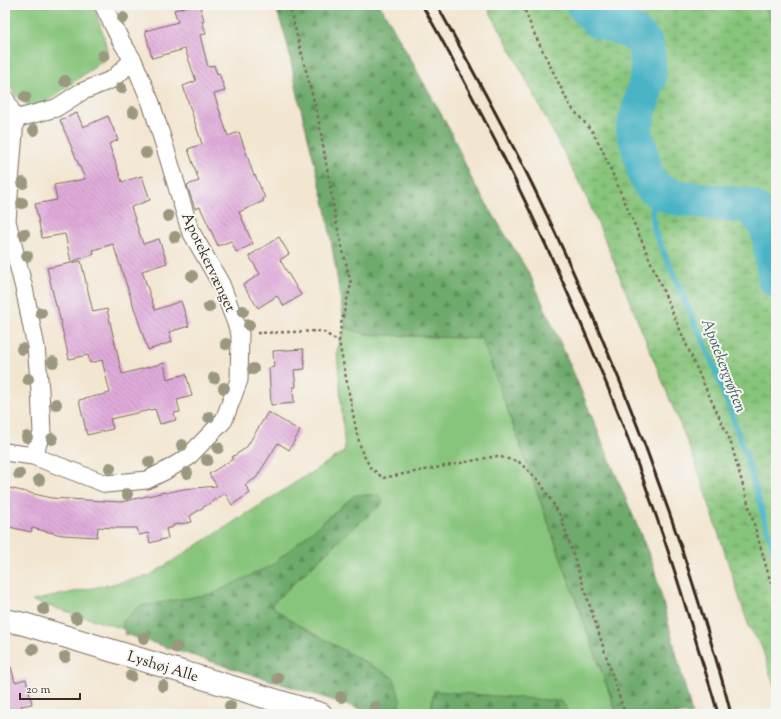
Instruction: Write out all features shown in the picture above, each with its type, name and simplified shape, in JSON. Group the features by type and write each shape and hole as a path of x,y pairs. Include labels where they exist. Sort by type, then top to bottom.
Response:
{"street":[{"name":"Apotekervænget","path":"5,452 33,456 106,484 147,480 187,458 224,420 239,380 240,334 221,284 190,230 151,103 133,60 121,41 103,5"},
{"path":"15,119 56,108 81,92 112,79 133,60"},
{"path":"5,98 15,119 7,221 24,288 36,347 42,433 33,456"},
{"name":"Lyshøj Alle","path":"5,620 24,624 321,714"}],"path":[{"path":"289,5 318,117 337,226 351,284 341,324 339,342 357,434 362,452 370,468 384,478 497,456 519,462 540,482 561,517 625,714"},
{"path":"523,5 570,106 592,131 601,147 697,369 730,440 776,601"},
{"path":"240,334 322,331 339,342"}],"green space":[{"path":"5,5 92,5 100,23 107,58 46,102 30,107 15,95 5,76"},
{"path":"275,5 380,5 389,20 452,134 472,180 530,275 572,369 653,564 692,714 617,714 482,339 365,334 345,327 326,209 300,105 286,38"},
{"path":"486,5 764,5 776,34 776,694 762,647 749,627 695,461 602,233 585,194"},
{"path":"764,5 776,5 776,34"},
{"path":"345,327 365,334 482,339 617,714 403,714 32,601 149,576 345,451 337,351"},
{"path":"355,495 379,495 383,503 345,535 271,605 293,622 394,678 401,703 390,714 376,714 125,634 122,622 140,606 212,594 272,565"},
{"path":"434,691 560,701 573,714 430,714"}],"building":[{"path":"193,5 200,5 204,21 202,21 206,34 200,35 208,67 214,65 217,74 219,73 225,91 214,94 228,136 239,132 254,176 255,175 265,198 262,199 264,201 239,212 253,244 236,252 231,241 218,246 200,207 195,209 187,185 199,181 188,149 202,144 183,86 196,81 185,49 152,58 145,31 178,22 174,10"},
{"path":"77,113 83,127 108,116 118,140 109,144 122,182 142,176 150,200 131,207 143,244 159,239 167,263 142,271 155,310 181,301 189,326 169,332 172,342 148,350 113,244 93,250 94,254 71,262 65,234 42,238 35,204 57,200 54,185 85,179 60,120"},
{"path":"279,237 289,254 280,260 301,295 284,306 277,296 258,308 243,285 260,274 249,256"},
{"path":"81,261 93,312 107,309 122,374 164,363 167,379 186,374 192,396 177,400 180,412 174,413 176,420 160,424 155,409 110,419 113,429 87,435 79,400 110,393 102,360 90,363 88,355 69,359 47,268"},
{"path":"303,349 305,369 294,370 296,387 293,387 294,403 271,405 269,368 274,367 273,351"},
{"path":"268,412 300,431 289,450 278,443 256,478 245,485 250,493 232,505 225,493 190,516 192,522 173,525 173,527 166,529 168,538 150,543 148,533 139,535 137,528 98,527 97,537 62,535 32,528 31,532 5,526 5,487 51,498 121,502 165,492 217,486 209,474 233,459 232,457 246,448"},
{"path":"11,667 15,682 26,679 32,704 21,706 23,714 5,714 5,668"}],"waterway":[{"path":"584,5 597,20 632,32 641,39 646,46 649,74 634,129 646,176 650,184 659,191 673,197 748,206 757,213 763,221"},
{"name":"Apotekergrøften","path":"650,184 654,230 713,364 745,453 776,558"},
{"path":"769,234 776,280"}],"railway":[{"path":"422,5 455,63 506,162 550,253 591,346 629,441 663,536 718,714"},
{"path":"437,5 533,186 574,274 613,364 649,455 681,547 714,651 731,714"}]}
